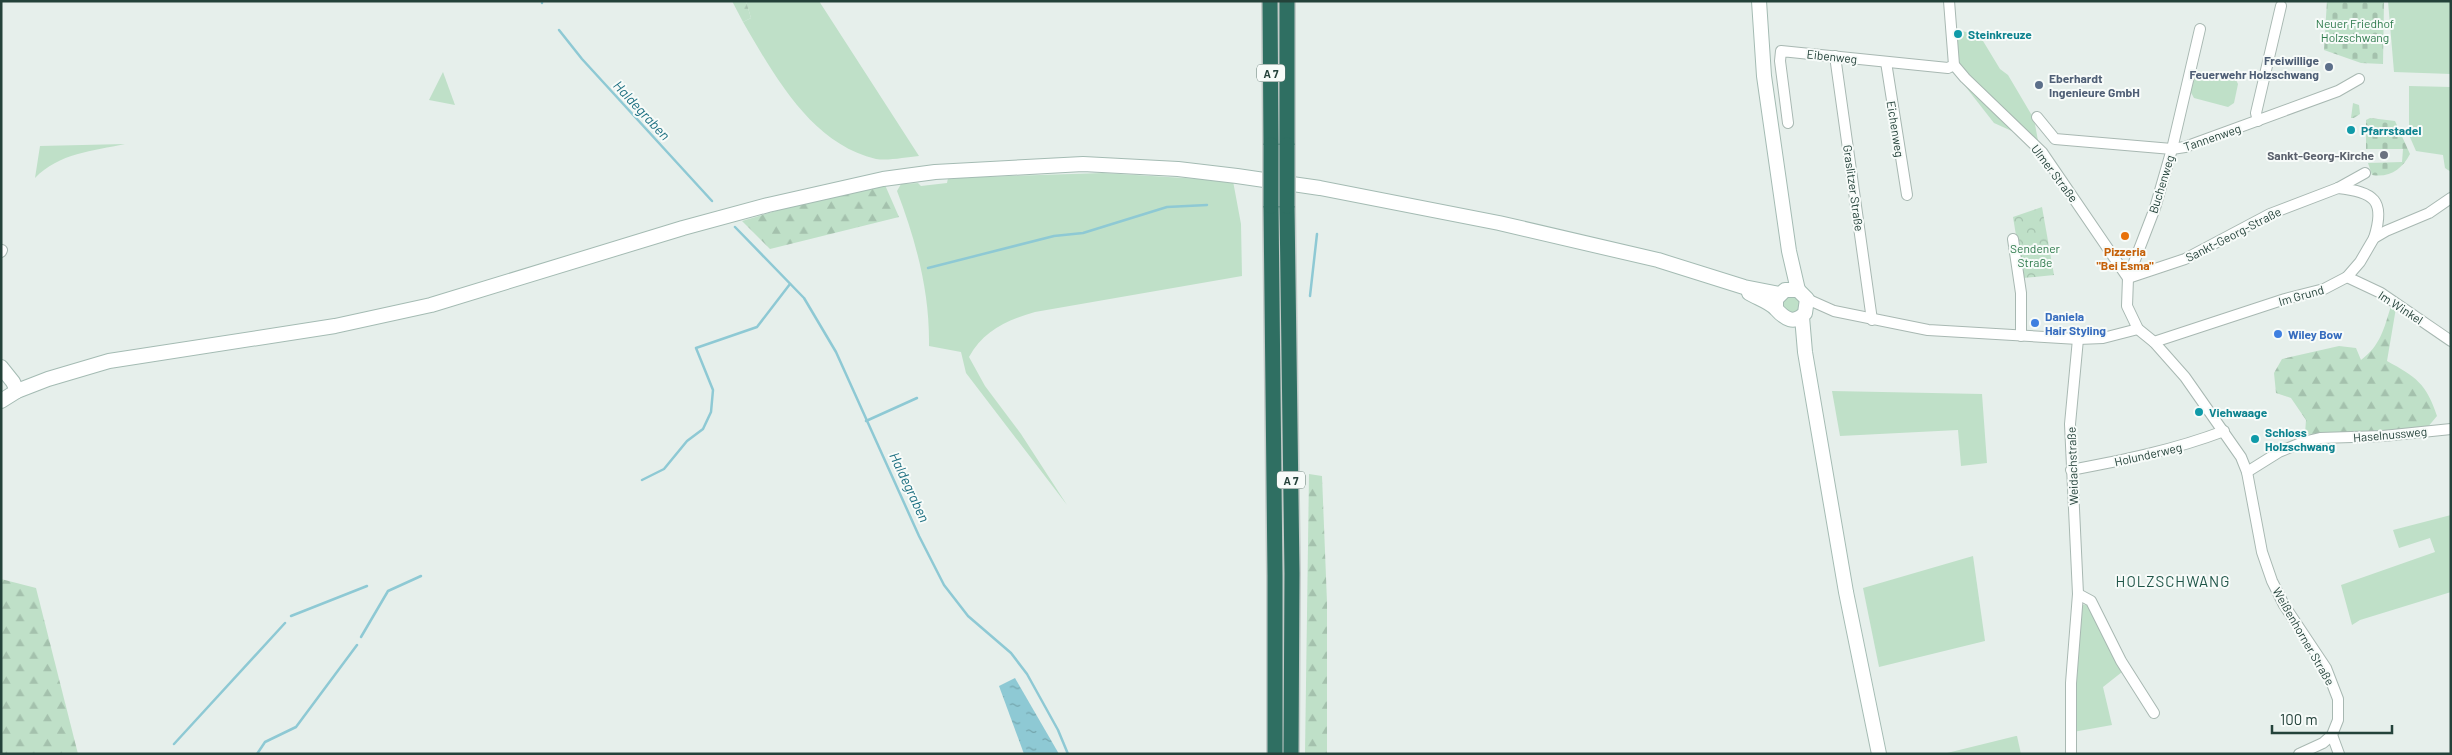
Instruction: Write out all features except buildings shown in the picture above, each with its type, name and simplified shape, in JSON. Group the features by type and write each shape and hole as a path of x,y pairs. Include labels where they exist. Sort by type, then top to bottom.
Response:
{"highway":[{"name":"A 7","path":"1270,1 1275,575 1274,754"},
{"name":"A 7","path":"1287,1 1287,206 1292,573 1291,754"}],"main road":[{"path":"1759,1 1764,76 1789,250 1792,293 1805,352 1846,592 1879,754"},
{"path":"1,401 17,391 81,368 110,361 335,326 431,305 683,228 768,205 847,186 935,172 1083,164 1178,168 1246,177 1320,188 1498,224 1658,260 1733,284 1792,293"},
{"path":"1733,284 1776,310 1781,316 1798,317"},
{"path":"1776,310 1792,293"},
{"path":"1,367 13,382 17,391"}],"street":[{"path":"1949,1 1954,65"},
{"path":"2258,121 2256,113 2281,6"},
{"name":"Buchenweg","path":"2128,278 2155,208 2172,149 2200,29"},
{"name":"Eibenweg","path":"1788,123 1780,61 1781,51 1948,68 1954,65"},
{"name":"Graslitzer Straße","path":"1835,56 1872,320"},
{"name":"Eichenweg","path":"1886,62 1907,195"},
{"name":"Ulmer Straße","path":"1954,65 1964,78 2042,152 2128,278"},
{"name":"Tannenweg","path":"2037,117 2055,139 2172,149 2186,147 2258,121 2338,91 2359,79"},
{"name":"Sankt-Georg-Straße","path":"2128,278 2185,259 2270,214 2338,188 2365,173"},
{"name":"Sankt-Georg-Straße","path":"2338,188 2360,190 2372,197 2380,213 2388,222 2397,226"},
{"path":"2374,238 2429,213 2451,198"},
{"path":"2374,238 2380,213"},
{"name":"Im Grund","path":"2154,342 2276,302 2324,289 2348,277 2360,262 2374,238"},
{"path":"2013,239 2021,293 2021,336"},
{"name":"Im Winkel","path":"2348,277 2390,299 2451,341"},
{"path":"1792,293 1834,311 1928,330 2078,339 2103,338 2138,330 2127,306 2128,278"},
{"path":"1798,317 1834,311"},
{"name":"Weißenhorner Straße","path":"2138,330 2154,342 2185,377 2241,457 2247,472 2262,552 2272,581 2284,605 2326,668 2335,689 2338,720 2332,735"},
{"name":"Weidachstraße","path":"2071,754 2071,683 2078,594 2070,424 2078,339"},
{"name":"Haselnussweg","path":"2247,472 2279,452 2303,442 2320,438 2383,436 2451,429"},
{"name":"Holunderweg","path":"2071,470 2141,457 2188,445 2224,431"},
{"path":"2078,594 2091,601 2121,660 2154,713"},
{"path":"2299,754 2323,743 2332,735 2339,754"}],"green space":[{"path":"732,1 746,1 751,18 743,22"},
{"path":"746,1 819,1 919,156 876,159 853,151 832,139 814,123 782,85 743,22 751,18"},
{"name":"Neuer Friedhof Holzschwang","path":"2327,1 2384,1 2383,64 2361,63 2324,50"},
{"path":"2388,1 2451,1 2451,74 2394,72"},
{"path":"1959,30 1980,36 2000,69 2008,75 2034,119 2039,146 1961,69 1956,56 1956,31"},
{"path":"2195,70 2235,78 2238,84 2234,103 2228,107 2194,98 2190,91"},
{"path":"443,72 455,105 429,100"},
{"path":"1958,77 2014,132 1994,123"},
{"path":"2409,86 2451,87 2451,172 2445,168 2443,155 2416,151 2409,135"},
{"path":"2353,103 2359,105 2360,114 2351,118"},
{"path":"2370,118 2395,121 2410,154 2399,168 2390,174 2372,175 2368,163 2402,162 2403,149 2366,149 2366,120"},
{"path":"125,144 89,151 66,158 44,170 35,178 40,146"},
{"path":"1103,173 1233,181 1241,224 1242,276 1035,312 1006,323 981,340 969,357 985,386 1021,434 1067,505 966,373 961,352 929,346 929,326 924,286 916,248 897,191 901,184 918,183 921,186 947,183 948,178"},
{"path":"885,185 899,217 770,249 742,221 810,201"},
{"name":"Sendener Straße","path":"2042,207 2054,275 2023,278 2013,217"},
{"path":"1785,294 1802,299 1799,313 1784,313 1780,299"},
{"path":"2391,306 2396,308 2387,361 2419,382 2429,396 2437,416 2427,428 2376,433 2305,434 2306,420 2291,398 2276,393 2274,373 2282,359 2339,346 2356,348 2361,360 2377,343"},
{"path":"1832,391 1982,394 1987,463 1961,466 1958,430 1840,436"},
{"path":"1309,474 1322,476 1327,602 1327,754 1305,754"},
{"path":"2451,515 2451,592 2360,620 2352,625 2341,585 2435,552 2430,538 2399,548 2393,530"},
{"path":"1973,556 1985,641 1879,667 1863,588"},
{"path":"1,579 36,588 78,754 1,754"},
{"path":"2088,604 2122,672 2103,687 2112,725 2073,732 2082,605"},
{"path":"2016,736 2021,754 1943,754"}],"water":[{"path":"1015,678 1059,754 1024,754 999,686"}],"waterway":[{"name":"Haldegraben","path":"559,30 582,59 712,201"},
{"path":"928,268 1054,236 1083,233 1167,207 1207,205"},
{"name":"Haldegraben","path":"735,227 804,298 836,352 919,536 944,585 968,616 1011,653 1027,674 1058,730 1068,754"},
{"path":"1310,296 1317,234"},
{"path":"642,480 664,469 687,441 703,429 711,412 713,390 696,348 757,327 790,284"},
{"path":"866,421 917,398"},
{"path":"361,637 388,591 421,576"},
{"path":"291,616 367,586"},
{"path":"174,744 285,623"},
{"path":"257,754 265,742 296,727 357,645"}],"place":[{"name":"Steinkreuze","path":"1958,34"},
{"name":"Freiwillige Feuerwehr Holzschwang","path":"2329,67"},
{"name":"Eberhardt Ingenieure GmbH","path":"2039,85"},
{"name":"Pfarrstadel","path":"2351,130"},
{"name":"Sankt-Georg-Kirche","path":"2384,155"},
{"name":"Pizzeria \"Bei Esma\"","path":"2125,236"},
{"name":"Daniela Hair Styling","path":"2035,323"},
{"name":"Wiley Bow","path":"2278,334"},
{"name":"Viehwaage","path":"2199,412"},
{"name":"Schloss Holzschwang","path":"2255,439"}],"district":[{"name":"HOLZSCHWANG","path":"2173,581"}]}
